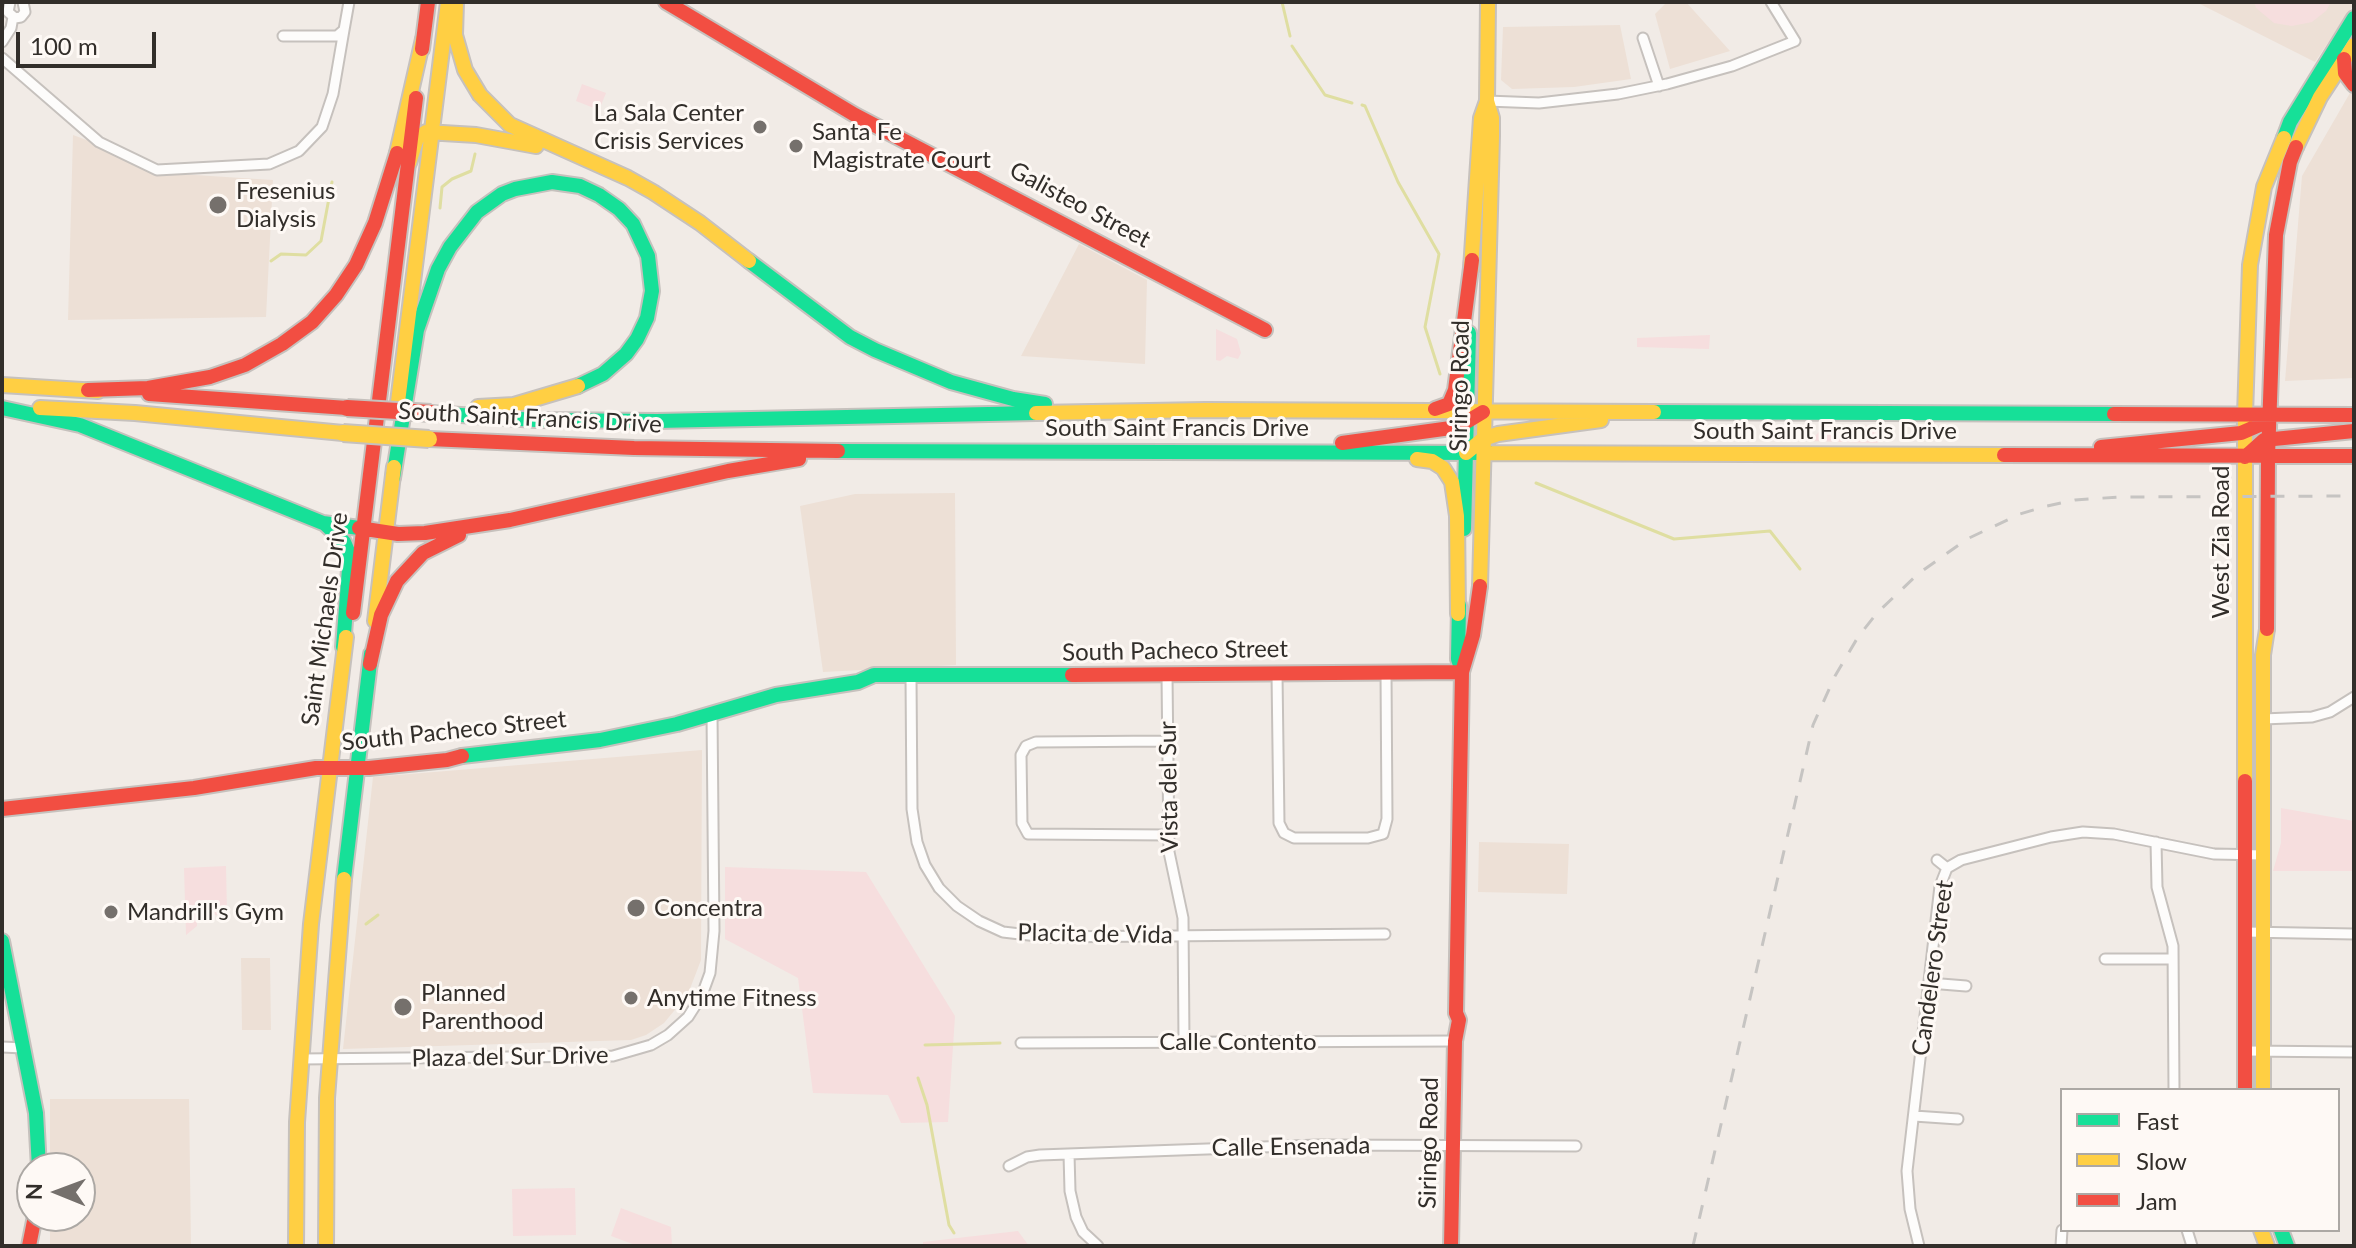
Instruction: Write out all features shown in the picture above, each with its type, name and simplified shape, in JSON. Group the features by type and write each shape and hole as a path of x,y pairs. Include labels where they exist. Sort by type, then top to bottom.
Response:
{"main road":[{"name":"Saint Michaels Drive","path":"296,1246 300,1059 311,924 343,647 353,613 428,2"},
{"name":"Saint Michaels Drive","path":"326,1246 329,1061 339,931 393,478 398,401 448,2"},
{"path":"456,2 459,51 480,95 510,125 628,178 676,207 850,337 887,356 929,375 981,391 1044,404 1103,411"},
{"name":"Galisteo Street","path":"666,2 855,115 1265,330"},
{"name":"Siringo Road","path":"1472,415 1492,136 1492,118 1487,101 1488,2"},
{"name":"West Zia Road","path":"2245,1088 2245,424 2250,265 2258,211 2273,160 2290,122 2354,18"},
{"path":"88,390 148,388 210,377 245,365 312,322 336,295 356,265 375,223 393,171 423,39"},
{"path":"2349,52 2345,73 2354,85"},
{"name":"West Zia Road","path":"2263,1088 2263,655 2267,626 2274,267 2290,162 2320,97 2349,52"},
{"name":"Siringo Road","path":"1451,1246 1455,1041 1452,1032 1456,1013 1462,672 1473,635 1481,579 1477,448 1472,415 1472,260 1481,118 1487,101"},
{"path":"409,163 417,138 422,133 432,131 504,139 568,153"},
{"path":"393,478 417,330 438,269 466,225 477,212 502,194 541,183 580,186 619,209 633,224 644,244 652,280 647,318 626,354 588,383 548,397 514,405 431,411"},
{"path":"2272,377 2266,325 2269,227 2266,216 2258,211 2283,194"},
{"path":"1427,411 1449,404 1454,395 1472,260"},
{"name":"South Saint Francis Drive","path":"2,385 536,420 657,421 1103,411 1427,411 1472,415 1838,412 2245,424"},
{"path":"2,407 80,425 323,523 386,533 425,533 510,520 773,462 892,451"},
{"name":"South Saint Francis Drive","path":"2,407 135,413 429,439 618,448 1255,452 1477,448 1826,456 2354,456"},
{"path":"1477,448 1498,434 1658,412"},
{"path":"1255,452 1449,429 1472,415"},
{"path":"2040,456 2264,423 2271,415 2354,415"},
{"path":"2245,457 2260,442 2270,438 2354,431"},
{"name":"Siringo Road","path":"1462,672 1458,659 1458,614 1477,448"},
{"path":"1340,452 1422,459 1443,468 1452,482 1457,516 1458,614"},
{"path":"370,664 385,605 397,581 415,560 448,539 510,520"},
{"path":"323,523 344,542 350,556 343,647"},
{"path":"2244,635 2251,652 2253,703 2263,719"},
{"name":"South Pacheco Street","path":"2,809 144,794 328,768 357,769 626,736 776,695 858,682 875,686 889,677 1462,672"},
{"path":"2245,718 2254,748 2255,776 2263,794"},
{"path":"2,941 39,1137 39,1152"}],"street":[{"path":"2,42 11,28 13,17 8,9 10,2"},
{"path":"13,17 24,15 26,9 23,2"},
{"path":"2,58 99,142 157,170 269,164 299,151 322,127 333,94 349,2"},
{"path":"1487,101 1539,103 1659,86 1732,66 1795,41 1771,2"},
{"path":"283,36 337,36 344,30"},
{"path":"1643,38 1659,86"},
{"path":"1277,674 1279,823 1284,833 1294,838 1368,838 1383,834 1387,819 1386,673"},
{"name":"Vista del Sur","path":"1167,675 1170,859 1181,901 1184,1042"},
{"name":"Placita de Vida","path":"911,677 914,831 920,853 932,877 957,906 991,927 1018,935 1385,934"},
{"path":"2263,719 2312,717 2330,712 2354,697"},
{"name":"Plaza del Sur Drive","path":"300,1059 613,1056 651,1045 688,1017 702,995 710,973 714,931 712,713"},
{"path":"1168,741 1036,742 1026,746 1021,755 1022,823 1028,834 1169,835"},
{"name":"Candelero Street","path":"1919,1246 1907,1184 1940,886 1947,868 1961,860 2073,833 2104,832 2214,854 2263,855"},
{"path":"2156,842 2157,887 2172,938 2174,1088"},
{"path":"1937,860 1947,868"},
{"path":"2245,932 2354,934"},
{"path":"2105,959 2173,959"},
{"path":"1929,983 1966,986"},
{"name":"Calle Contento","path":"1021,1043 1455,1041"},
{"path":"2,1047 23,1048"},
{"path":"2245,1051 2354,1052"},
{"path":"1914,1116 1958,1119"},
{"name":"Calle Ensenada","path":"1009,1166 1034,1155 1318,1145 1576,1146"},
{"path":"1069,1154 1070,1191 1076,1217 1083,1232 1098,1246"}],"shaded area":[{"path":"1667,2 1686,2 1730,51 1670,69 1655,14"},
{"path":"2196,2 2354,2 2354,4 2315,62"},
{"path":"2254,2 2331,2 2326,11 2312,22 2292,26 2274,23 2256,8"},
{"path":"1620,25 1631,79 1574,87 1512,89 1501,80 1503,27"},
{"path":"582,84 606,93 599,110 576,101"},
{"path":"2354,86 2354,378 2285,381 2302,176"},
{"path":"73,135 179,174 273,180 266,317 68,320"},
{"path":"1079,244 1147,280 1145,364 1021,356"},
{"path":"1216,329 1237,339 1241,353 1238,359 1227,356 1216,360"},
{"path":"1710,335 1709,349 1637,347 1637,338"},
{"path":"1829,422 1833,425 1882,426 1889,435 1877,443 1810,441"},
{"path":"955,493 956,665 823,672 800,506 855,494"},
{"path":"702,750 701,960 688,994 664,1023 646,1035 631,1040 343,1049 373,777"},
{"path":"2281,808 2354,821 2354,871 2273,871 2281,843"},
{"path":"1479,842 1569,844 1567,894 1478,892"},
{"path":"226,866 227,913 197,918 197,926 186,935 184,868"},
{"path":"725,867 866,872 955,1016 948,1122 901,1123 888,1095 813,1093 798,978 725,939"},
{"path":"241,958 270,958 271,1030 242,1030"},
{"path":"50,1099 189,1099 191,1246 50,1246 50,1232 96,1232 96,1152 50,1152"},
{"path":"575,1188 576,1235 513,1236 512,1189"},
{"path":"621,1208 671,1227 672,1246 638,1246 611,1236"},
{"path":"1018,1231 1029,1246 923,1246 923,1242"}],"waterway":[{"path":"1282,2 1290,36"},
{"path":"1292,46 1325,95 1352,103"},
{"path":"1362,105 1398,182 1439,254 1425,327 1440,374"},
{"path":"440,208 442,187 471,171 475,154"},
{"path":"271,261 281,254 306,255 321,241 332,182"},
{"path":"1536,483 1674,539 1770,531 1800,569"},
{"path":"366,924 378,915"},
{"path":"925,1045 1000,1043"},
{"path":"918,1078 927,1105 949,1225 954,1233"}],"railway":[{"path":"1693,1246 1813,725 1835,676 1858,637 1877,613 1918,574 1967,539 2020,514 2043,507 2075,500 2119,497 2354,496"}],"traffic: fast":[{"path":"2284,138 2290,122 2354,18"},
{"path":"393,478 417,330 438,269 450,247 477,212 502,194 515,189 552,182 580,186 599,195 633,224 648,256 652,291 647,318 637,339 626,354 603,374 578,386"},
{"path":"749,261 850,337 875,350 951,382 1013,399 1045,404"},
{"path":"1464,529 1469,333"},
{"path":"2,408 80,425 323,523 359,528"},
{"path":"1654,412 2114,414"},
{"path":"431,413 536,420 657,421 1036,413"},
{"path":"838,451 1489,453"},
{"path":"325,524 344,542 350,556 343,647"},
{"path":"1459,605 1458,659 1462,671"},
{"path":"344,879 371,654"},
{"path":"462,756 600,740 677,724 776,695 858,682 874,675 1072,675"},
{"path":"2,941 36,1113 38,1152"},
{"path":"2282,1232 2287,1246"}],"traffic: slow":[{"path":"397,410 448,2"},
{"path":"456,2 455,35 465,70 480,95 510,125 653,192 749,261"},
{"path":"1471,269 1481,118 1487,101 1488,2"},
{"path":"397,153 423,39"},
{"path":"2296,147 2320,97 2354,45"},
{"path":"1480,586 1492,136 1492,118 1487,101"},
{"path":"409,163 417,138 426,132 476,135 536,146"},
{"path":"2245,781 2245,415 2250,265 2264,187 2284,138"},
{"path":"2,385 98,391"},
{"path":"478,407 514,405 578,386"},
{"path":"40,408 135,413 343,433"},
{"path":"1036,413 1205,410 1654,412"},
{"path":"1466,453 1483,439 1498,434 1601,420"},
{"path":"343,433 429,439"},
{"path":"1489,453 2004,455"},
{"path":"1417,459 1432,461 1443,468 1452,482 1457,516 1458,614"},
{"path":"375,621 394,467"},
{"path":"2263,1088 2263,655 2267,629"},
{"path":"296,1246 297,1122 311,924 346,637"},
{"path":"326,1246 327,1098 344,879"},
{"path":"2262,1232 2267,1246"}],"traffic: jam":[{"path":"422,49 428,2"},
{"path":"666,2 855,115 1265,330"},
{"path":"2344,59 2345,73 2354,85"},
{"path":"353,613 416,98"},
{"path":"2267,629 2268,456 2276,235 2290,162 2296,147"},
{"path":"88,390 148,388 210,377 245,365 312,322 336,295 356,265 375,223 397,153"},
{"path":"1435,409 1449,404 1455,390 1472,260"},
{"path":"149,394 347,408"},
{"path":"347,408 431,413"},
{"path":"1342,443 1458,427 1483,412"},
{"path":"2114,414 2354,415"},
{"path":"2101,447 2241,433 2264,423 2271,415"},
{"path":"2245,457 2264,440 2354,431"},
{"path":"429,439 634,448 838,451"},
{"path":"2004,455 2354,456"},
{"path":"359,528 398,534 425,533 510,520 728,471 799,459"},
{"path":"370,664 381,615 397,581 423,553 459,535"},
{"path":"1451,1246 1455,1041 1459,1020 1456,1013 1462,672 1473,635 1480,586"},
{"path":"1072,675 1462,672"},
{"path":"2,809 194,788 316,768 369,768 462,756"},
{"path":"2245,781 2245,1088"},
{"path":"29,1246 32,1232"}],"place":[{"name":"La Sala Center Crisis Services","path":"760,127"},
{"name":"Santa Fe Magistrate Court","path":"796,146"},
{"name":"Fresenius Dialysis","path":"218,205"},
{"name":"Concentra","path":"636,908"},
{"name":"Mandrill's Gym","path":"111,912"},
{"name":"Anytime Fitness","path":"631,998"},
{"name":"Planned Parenthood","path":"403,1007"}]}
